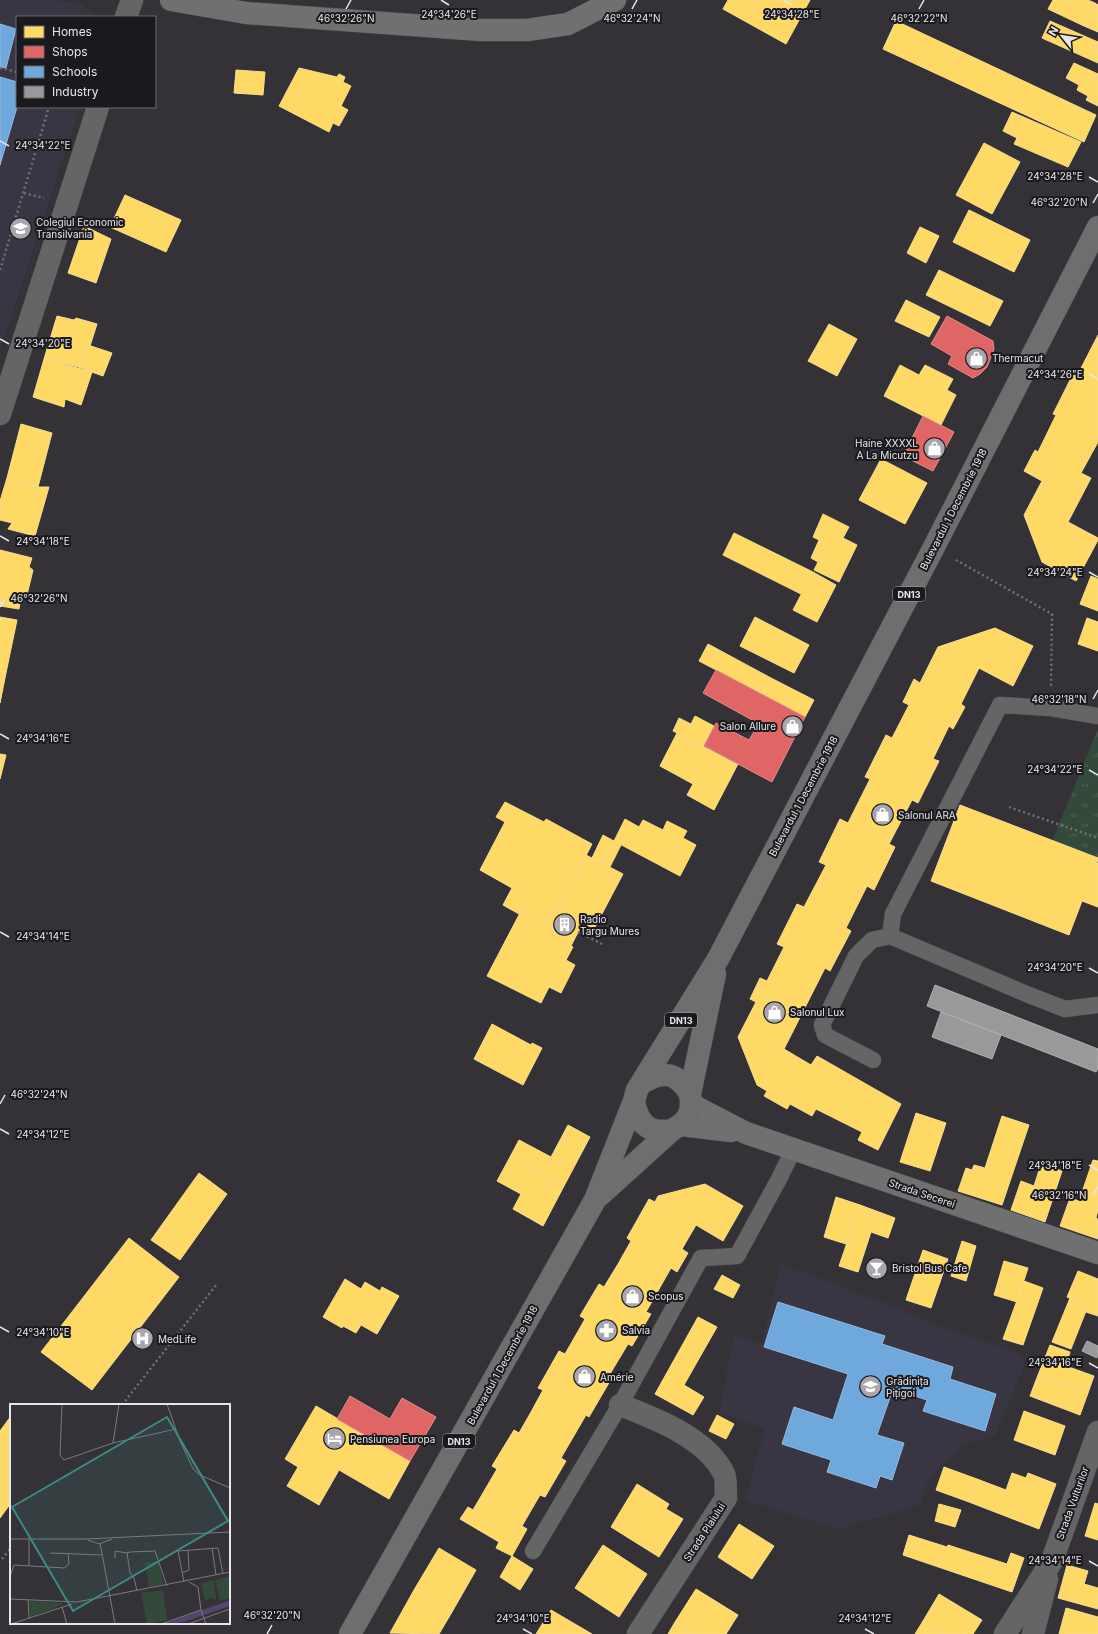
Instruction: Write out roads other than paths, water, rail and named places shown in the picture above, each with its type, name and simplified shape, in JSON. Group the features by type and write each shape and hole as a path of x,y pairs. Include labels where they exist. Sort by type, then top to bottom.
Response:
{"main road":[{"name":"Bulevardul 1 Decembrie 1918","path":"350,1634 595,1200 637,1090 644,1082 718,959 934,548 1098,227"},
{"name":"Bulevardul 1 Decembrie 1918","path":"595,1200 689,1116 718,959"},
{"path":"644,1082 654,1076 665,1074 676,1077 684,1084 691,1099"},
{"path":"634,1101 636,1112 642,1122 650,1129 661,1132 677,1127"}],"street":[{"path":"126,16 132,0"},
{"path":"171,0 246,13 480,30 527,30 568,24 615,0"},
{"path":"0,414 98,108"},
{"name":"Strada Secerei","path":"691,1099 746,1133"},
{"name":"Strada Secerei","path":"677,1127 746,1133 794,1148 1098,1253"},
{"name":"Strada Plaiului","path":"620,1405 663,1421 708,1452 724,1475 726,1498 638,1634"},
{"name":"Strada Vulturilor","path":"1005,1634 1052,1562 1098,1432"},
{"path":"1033,1634 1052,1562"}],"lane":[{"path":"890,936 893,914 1000,705 1051,708 1098,716"},
{"path":"873,1060 825,1035 822,1025 856,956 872,940 890,936 1065,1009 1098,1005"},
{"path":"533,1551 620,1405 701,1258 737,1256 779,1179 794,1148"}],"place":[{"name":"Colegiul Economic Transilvania","path":"20,228"},
{"name":"Thermacut","path":"976,358"},
{"name":"Haine XXXXL A La Micutzu","path":"934,449"},
{"name":"Salon Allure","path":"792,726"},
{"name":"Salonul ARA","path":"883,815"},
{"name":"Radio Targu Mures","path":"565,925"},
{"name":"Salonul Lux","path":"775,1012"},
{"name":"Bristol Bus Cafe","path":"876,1268"},
{"name":"Scopus","path":"632,1296"},
{"name":"Salvia","path":"606,1330"},
{"name":"MedLife","path":"143,1339"},
{"name":"Amérie","path":"584,1377"},
{"name":"Grădinița Pițigoi","path":"870,1387"},
{"name":"Pensiunea Europa","path":"334,1439"}]}
